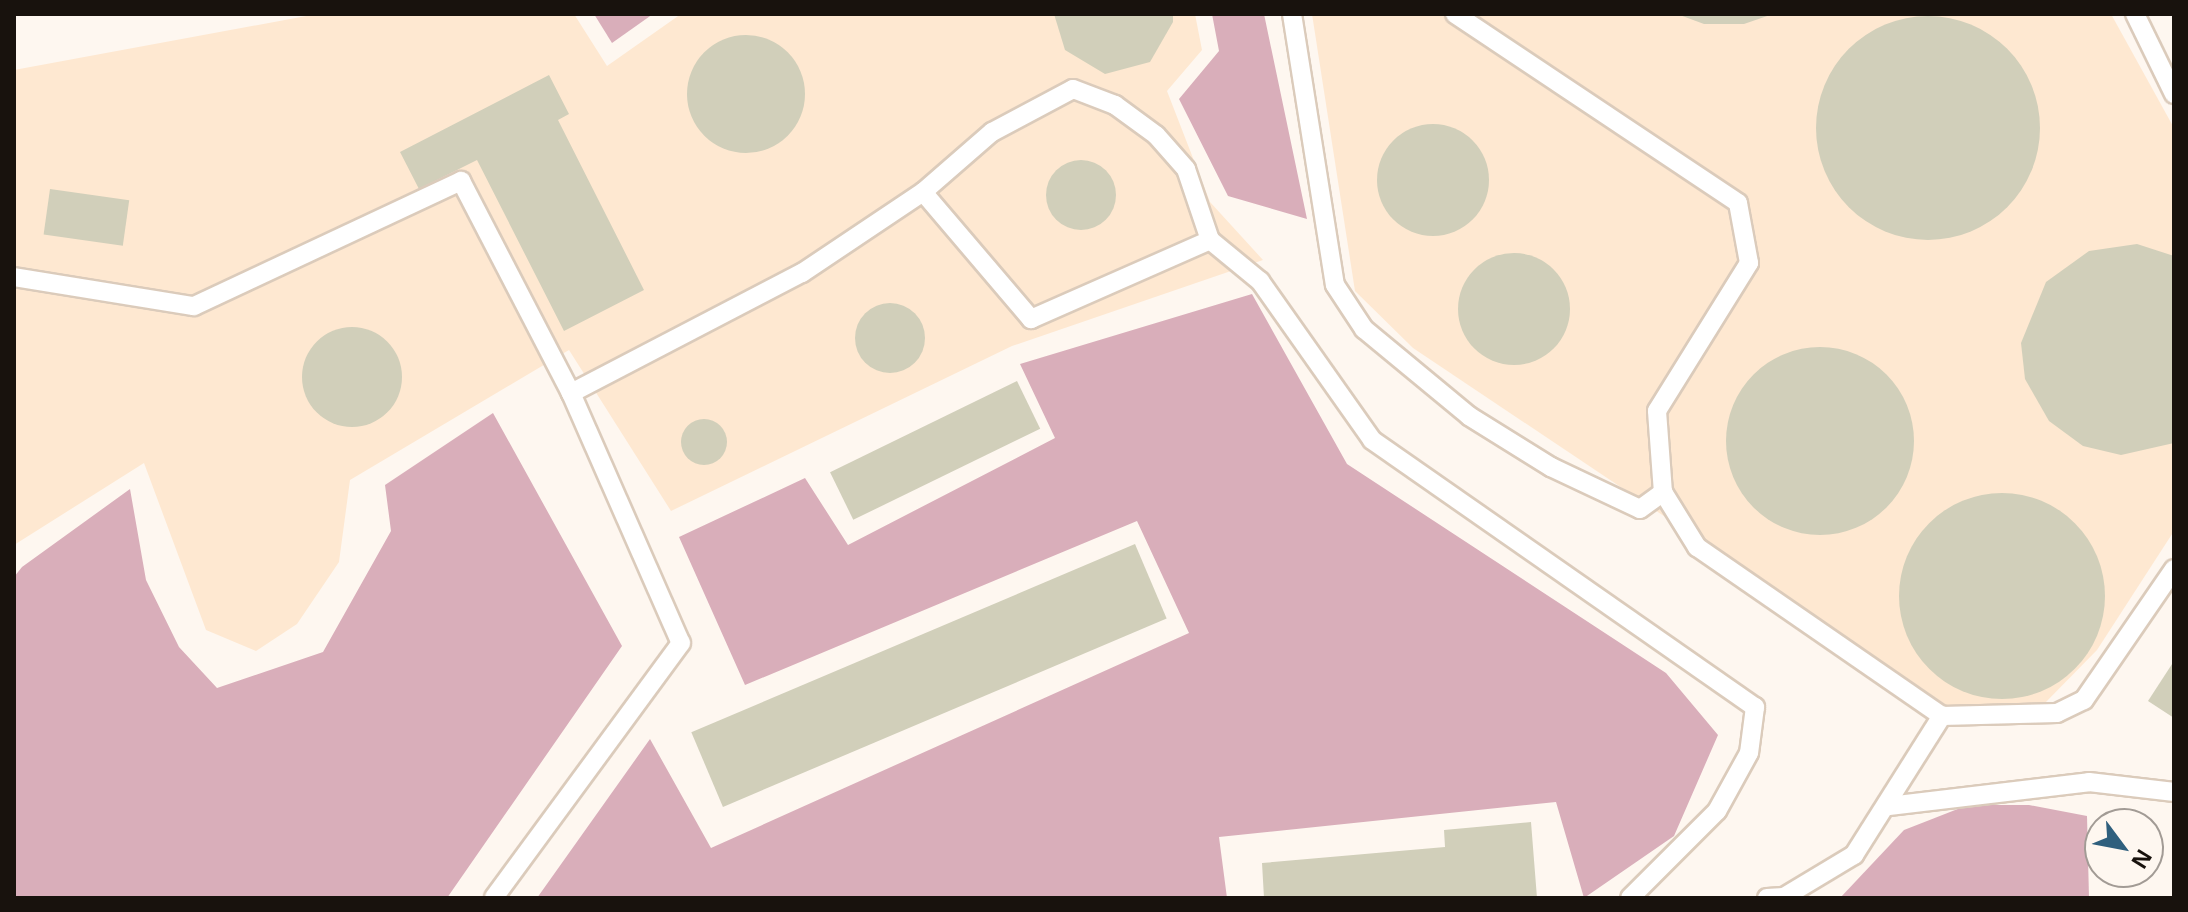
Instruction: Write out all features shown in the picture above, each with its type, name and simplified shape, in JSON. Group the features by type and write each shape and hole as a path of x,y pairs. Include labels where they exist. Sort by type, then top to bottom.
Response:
{"lane":[{"path":"1292,14 1335,285 1364,329 1469,416 1551,467 1640,509 1663,492"},
{"path":"1455,14 1738,203 1749,263 1657,411 1663,492 1697,547 1942,716 2057,713 2084,700 2174,569"},
{"path":"2135,14 2174,94"},
{"path":"571,393 802,273 923,192 992,132 1073,89 1115,105 1156,135 1186,169 1210,240 1260,281 1372,440 1755,707 1749,753 1717,811 1630,898"},
{"path":"14,277 194,306 461,181 571,393 681,643 494,898"},
{"path":"923,192 1031,319 1210,240"},
{"path":"1767,898 1784,897 1854,855 1889,806 1942,716"},
{"path":"1889,806 2089,782 2174,792"}],"shaded area":[{"path":"317,14 574,14 607,66 681,14 1195,14 1202,50 1167,91 1210,202 1263,260 1012,346 671,511 569,350 350,480 339,562 297,624 256,651 206,630 144,463 14,545 14,70"},
{"path":"594,14 653,14 612,43"},
{"path":"1212,14 1264,14 1307,219 1228,196 1179,99 1219,51"},
{"path":"1312,14 2111,14 2174,128 2174,531 2097,650 2043,705 1949,707 1413,348 1355,291"},
{"path":"1252,294 1347,464 1666,673 1718,735 1674,836 1584,898 1556,802 1219,837 1227,898 537,898 650,739 711,848 1189,633 1137,521 745,685 679,537 805,478 848,545 1055,438 1020,364"},
{"path":"493,413 622,646 447,898 14,898 14,577 22,567 130,489 146,580 179,647 217,688 323,652 391,531 385,485"},
{"path":"1968,805 2029,805 2084,815 2084,888 2089,888 2089,898 1840,898 1904,830"}],"building":[{"path":"1054,14 1173,14 1173,22 1150,62 1105,74 1065,50"},
{"path":"1677,14 1773,14 1744,24 1704,24"},
{"path":"1928,16 1971,25 2007,49 2031,85 2040,128 2031,171 2007,207 1971,231 1928,240 1885,231 1849,207 1825,171 1816,128 1825,85 1849,49 1885,25"},
{"path":"746,35 769,39 788,52 801,71 805,94 801,117 788,136 769,149 746,153 723,149 704,136 691,117 687,94 691,71 704,52 723,39"},
{"path":"549,75 569,114 558,120 644,290 564,331 477,160 419,189 400,152"},
{"path":"1433,124 1454,128 1473,140 1485,159 1489,180 1485,201 1473,220 1454,232 1433,236 1412,232 1393,220 1381,201 1377,180 1381,159 1393,140 1412,128"},
{"path":"1081,160 1106,170 1116,195 1106,220 1081,230 1056,220 1046,195 1056,170"},
{"path":"50,189 129,200 123,246 44,235"},
{"path":"2137,244 2174,256 2174,443 2121,455 2083,446 2049,421 2025,379 2021,343 2046,282 2089,251"},
{"path":"1514,253 1535,257 1554,269 1566,288 1570,309 1566,330 1554,349 1535,361 1514,365 1493,361 1474,349 1462,330 1458,309 1462,288 1474,269 1493,257"},
{"path":"890,303 915,313 925,338 915,363 890,373 865,363 855,338 865,313"},
{"path":"352,327 371,331 387,342 398,358 402,377 398,396 387,412 371,423 352,427 333,423 317,412 306,396 302,377 306,358 317,342 333,331"},
{"path":"1820,347 1856,355 1886,375 1906,405 1914,441 1906,477 1886,507 1856,527 1820,535 1784,527 1754,507 1734,477 1726,441 1734,405 1754,375 1784,355"},
{"path":"1017,381 1040,429 853,520 830,472"},
{"path":"704,419 720,426 727,442 720,458 704,465 688,458 681,442 688,426"},
{"path":"2002,493 2042,500 2075,523 2098,556 2105,596 2098,636 2075,669 2042,692 2002,699 1962,692 1929,669 1906,636 1899,596 1906,556 1929,523 1962,500"},
{"path":"1135,544 1167,619 723,807 691,732"},
{"path":"2174,661 2174,718 2148,701"},
{"path":"1531,822 1537,898 1264,898 1262,863 1445,847 1444,830"}]}
